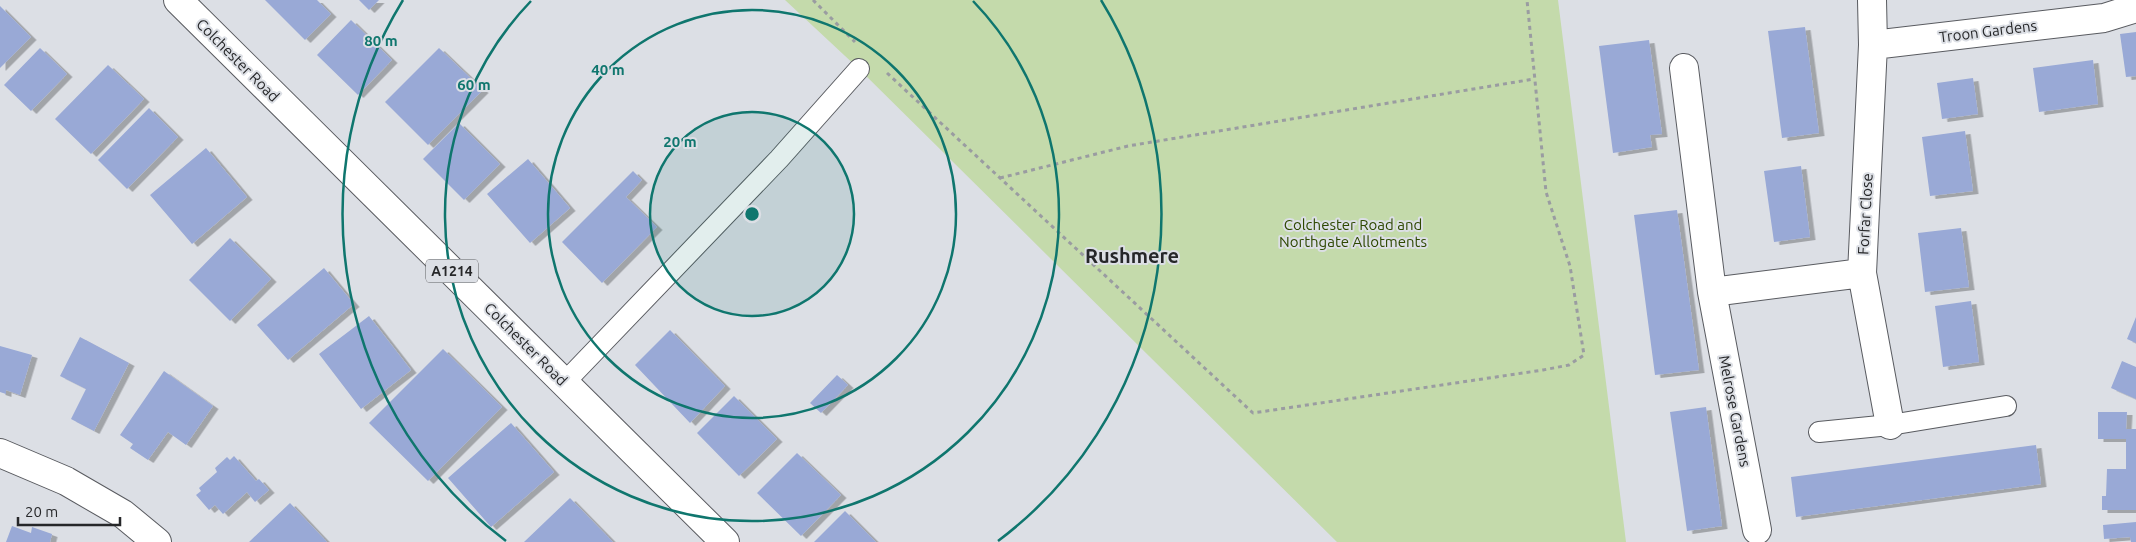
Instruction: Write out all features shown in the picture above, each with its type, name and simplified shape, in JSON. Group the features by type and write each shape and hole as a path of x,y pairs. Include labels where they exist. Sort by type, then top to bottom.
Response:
{"street":[{"name":"Colchester Road","path":"178,0 725,542"},
{"name":"Forfar Close","path":"1872,0 1873,44 1862,274 1890,425"},
{"name":"Troon Gardens","path":"1873,44 2103,9 2136,8"},
{"name":"Melrose Gardens","path":"1684,68 1712,292 1757,530"},
{"path":"1712,292 1862,274"},
{"path":"0,453 66,481 123,514 157,542"}],"lane":[{"path":"565,382 779,159 859,69"},
{"path":"1818,432 1890,425 2006,406"}],"path":[{"path":"813,0 860,47"},
{"path":"881,67 1253,413 1543,370 1569,365 1584,355 1570,266 1546,192 1527,0"},
{"path":"999,178 1128,146 1534,79"}],"green space":[{"name":"Colchester Road and Northgate Allotments","path":"785,0 1558,0 1626,542 1337,542 859,69"}],"building":[{"path":"265,0 317,0 331,14 305,40"},
{"path":"359,0 379,0 369,10"},
{"path":"0,6 31,37 0,68"},
{"path":"351,20 392,60 358,95 317,55"},
{"path":"1805,27 1819,133 1782,138 1768,31"},
{"path":"2136,32 2136,76 2126,77 2120,34"},
{"path":"1649,40 1662,134 1650,135 1652,147 1613,153 1599,46"},
{"path":"40,48 67,74 31,111 4,85"},
{"path":"439,48 483,90 428,145 385,102"},
{"path":"2093,60 2098,104 2039,112 2033,68"},
{"path":"108,65 144,99 91,154 55,119"},
{"path":"1973,78 1978,114 1942,119 1937,83"},
{"path":"149,108 178,137 127,189 98,160"},
{"path":"459,123 500,164 464,200 423,159"},
{"path":"1965,131 1973,191 1930,196 1922,137"},
{"path":"206,148 247,197 192,244 150,195"},
{"path":"528,159 570,208 530,243 487,194"},
{"path":"1801,166 1810,237 1774,242 1764,171"},
{"path":"633,171 642,180 626,197 657,227 602,283 562,242"},
{"path":"1677,210 1699,370 1655,375 1634,215"},
{"path":"1961,228 1969,287 1925,292 1918,233"},
{"path":"230,238 271,279 230,321 189,280"},
{"path":"324,268 354,304 288,360 257,325"},
{"path":"1971,301 1979,362 1943,367 1935,306"},
{"path":"369,316 411,370 361,409 319,354"},
{"path":"2136,317 2136,343 2127,339"},
{"path":"670,330 725,386 690,423 635,365"},
{"path":"80,337 129,363 94,431 71,419 86,389 60,376"},
{"path":"0,346 32,355 20,395 6,390 6,394 0,392"},
{"path":"443,349 502,407 428,481 369,423"},
{"path":"2122,361 2136,367 2136,399 2111,388"},
{"path":"164,371 213,406 186,445 168,432 148,460 130,448 133,444 120,435"},
{"path":"837,375 848,385 821,413 810,403"},
{"path":"734,396 777,439 739,476 697,433"},
{"path":"1706,407 1722,526 1687,531 1670,412"},
{"path":"2098,412 2127,412 2126,429 2136,429 2136,510 2102,510 2102,496 2106,496 2107,469 2126,469 2126,439 2098,439"},
{"path":"511,423 554,472 491,527 448,478"},
{"path":"2036,445 2041,484 1796,517 1791,477"},
{"path":"797,453 841,495 801,536 757,493"},
{"path":"234,456 256,481 259,479 269,490 255,502 247,492 223,514 215,505 209,510 196,495 201,491 199,488 217,472 215,468 227,457 230,460"},
{"path":"570,498 613,542 524,542"},
{"path":"290,503 327,542 249,542"},
{"path":"845,511 876,542 814,542"},
{"path":"2136,522 2136,542 2131,542 2130,537 2104,539 2103,525"},
{"path":"12,526 31,533 32,527 52,534 50,542 6,542"}],"district":[{"name":"Rushmere","path":"1132,255"}]}
